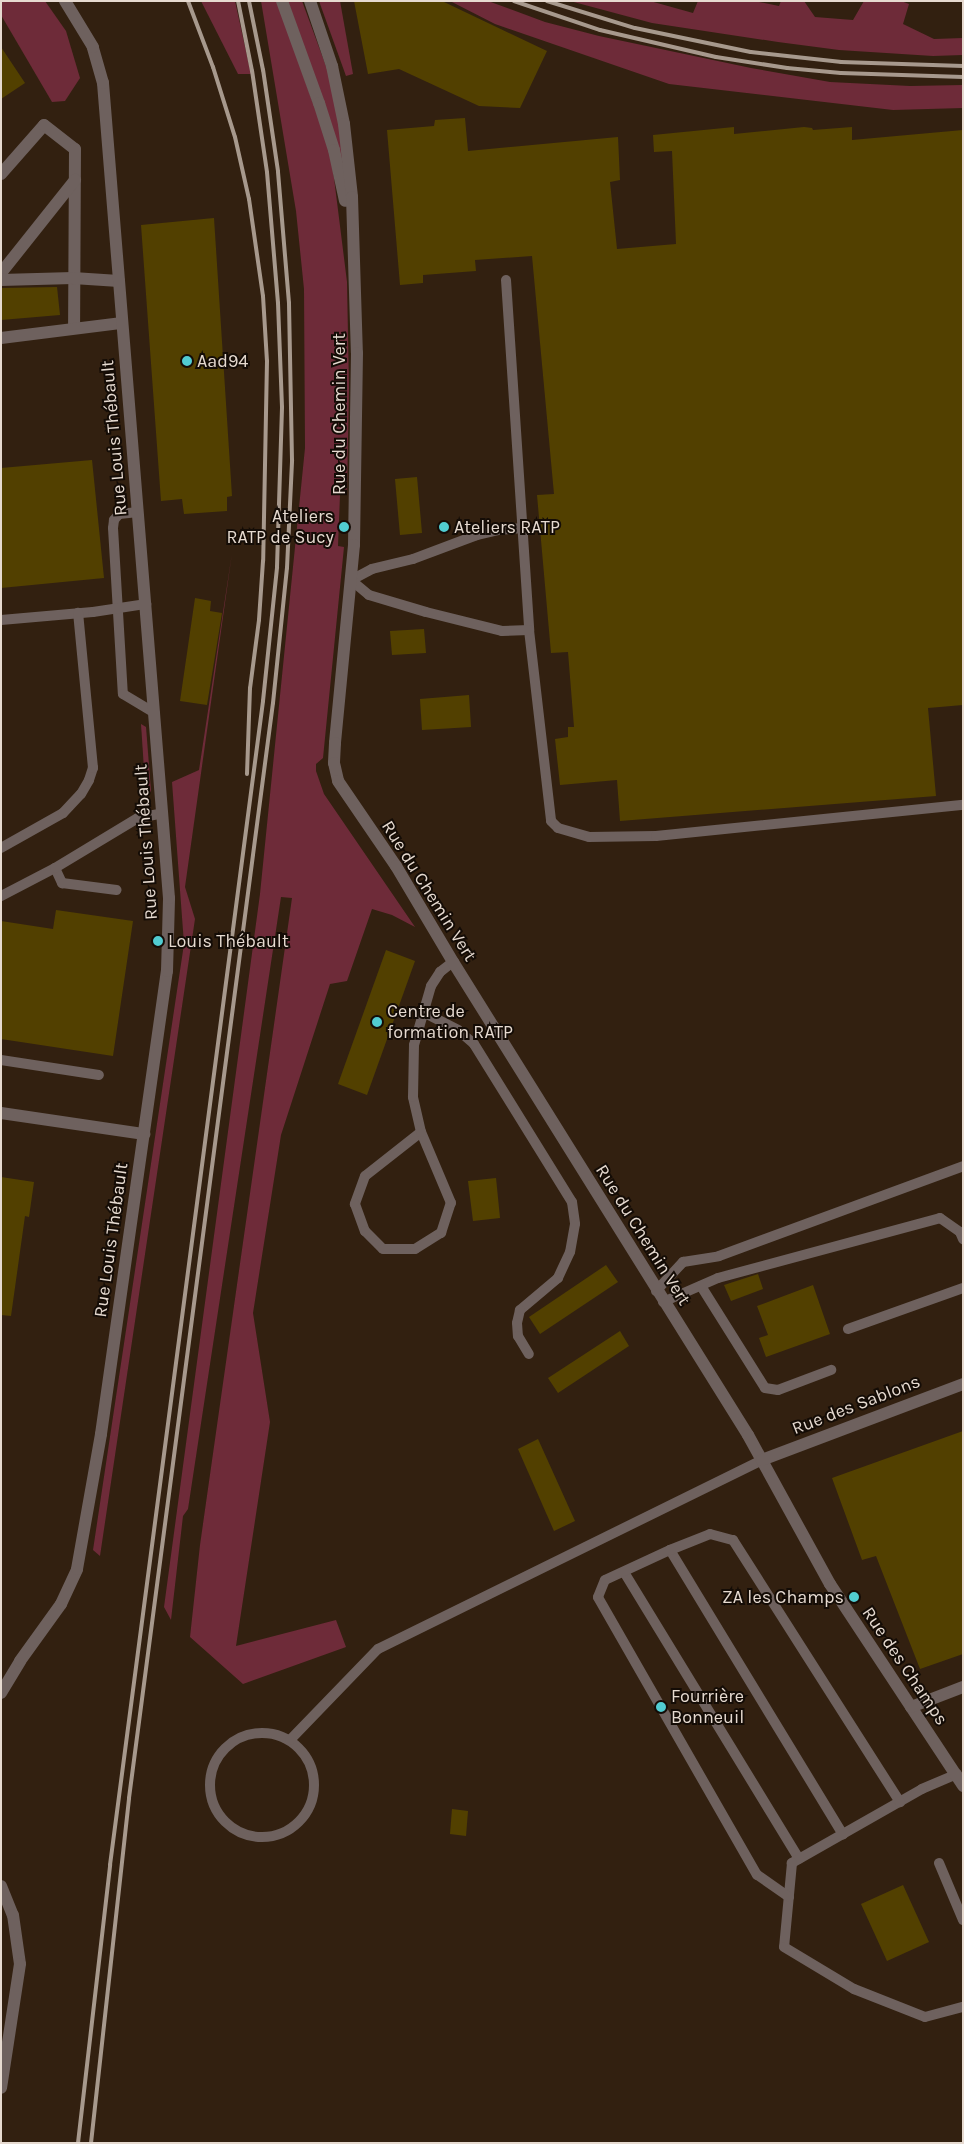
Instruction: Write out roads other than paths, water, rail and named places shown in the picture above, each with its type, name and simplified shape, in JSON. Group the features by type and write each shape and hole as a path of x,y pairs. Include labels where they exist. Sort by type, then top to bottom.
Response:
{"street":[{"name":"Rue Louis Thébault","path":"1,1693 20,1661 60,1604 77,1569 100,1434 167,970 169,898 163,813 102,82 99,61 85,30 65,1"},
{"name":"Rue du Chemin Vert","path":"282,1 334,150 341,180 353,266"},
{"name":"Rue du Chemin Vert","path":"310,1 332,66 344,124 352,197 358,424 352,580 336,743 336,772 342,790 396,866 453,962 762,1460"},
{"path":"1,174 44,125 75,149 74,328"},
{"path":"1,273 75,180"},
{"path":"1,280 73,278 118,281"},
{"path":"1,338 122,323"},
{"path":"1,1113 144,1134"},
{"name":"Rue des Sablons","path":"762,1460 963,1384"},
{"name":"Rue des Champs","path":"762,1460 830,1584 963,1786"},
{"path":"911,1707 963,1687"},
{"path":"1,1886 13,1915 20,1964 1,2088"}],"lane":[{"path":"506,280 529,630 550,821 558,828 589,837 656,836 963,805"},
{"path":"138,512 119,514 114,520 112,528 122,694 154,713"},
{"path":"522,528 499,530 477,535 413,559 372,569 352,580 369,595 426,612 502,631 529,630"},
{"path":"1,620 78,614 146,604"},
{"path":"1,848 63,813 81,794 93,768 78,614"},
{"path":"1,896 55,868 138,818 163,813"},
{"path":"55,868 62,883 117,890"},
{"path":"421,1132 365,1176 355,1204 365,1231 383,1249 415,1249 441,1233 451,1203 421,1132 413,1097 414,1045 423,1012 431,986 440,972 453,962"},
{"path":"423,1012 458,1030 474,1044 572,1202 575,1224 570,1252 558,1278 520,1310 517,1323 518,1336 529,1354"},
{"path":"1,1060 99,1075"},
{"path":"660,1296 683,1262 719,1256 963,1166"},
{"path":"660,1296 700,1286 718,1278 940,1218 960,1232 963,1239"},
{"path":"700,1286 765,1388 778,1390 831,1370"},
{"path":"848,1329 963,1288"},
{"path":"290,1740 378,1649 762,1460"},
{"path":"788,1898 757,1875 598,1597 605,1580 710,1534 734,1540 900,1802"},
{"path":"670,1550 844,1834"},
{"path":"624,1572 799,1859"},
{"path":"255,1732 274,1733 290,1740 303,1751 311,1766 314,1783 312,1800 305,1815 293,1827 277,1835 261,1838 244,1834 229,1826 218,1813 211,1798 210,1780 214,1763 224,1748 238,1737 255,1732"},
{"path":"956,1774 900,1802 792,1863 784,1947 854,1989 925,2017 963,2007"},
{"path":"939,1863 963,1920"}],"railway":[{"path":"188,1 213,67 235,137 249,199 263,296 267,361 263,561 259,620 250,688 247,774"},
{"path":"78,2143 110,1865 263,701 277,567 282,407 278,303 267,172 252,71 238,1"},
{"path":"91,2143 129,1798 273,703 287,568 292,460 289,303 278,171 263,70 249,1"},
{"path":"514,1 600,30 716,57 787,68 841,73 963,77"},
{"path":"547,1 635,28 751,52 841,62 963,66"}],"place":[{"name":"Aad94","path":"187,361"},
{"name":"Ateliers RATP de Sucy","path":"344,527"},
{"name":"Ateliers RATP","path":"444,527"},
{"name":"Louis Thébault","path":"158,941"},
{"name":"Centre de formation RATP","path":"377,1022"},
{"name":"ZA les Champs","path":"854,1597"},
{"name":"Fourrière Bonneuil","path":"661,1707"}]}
